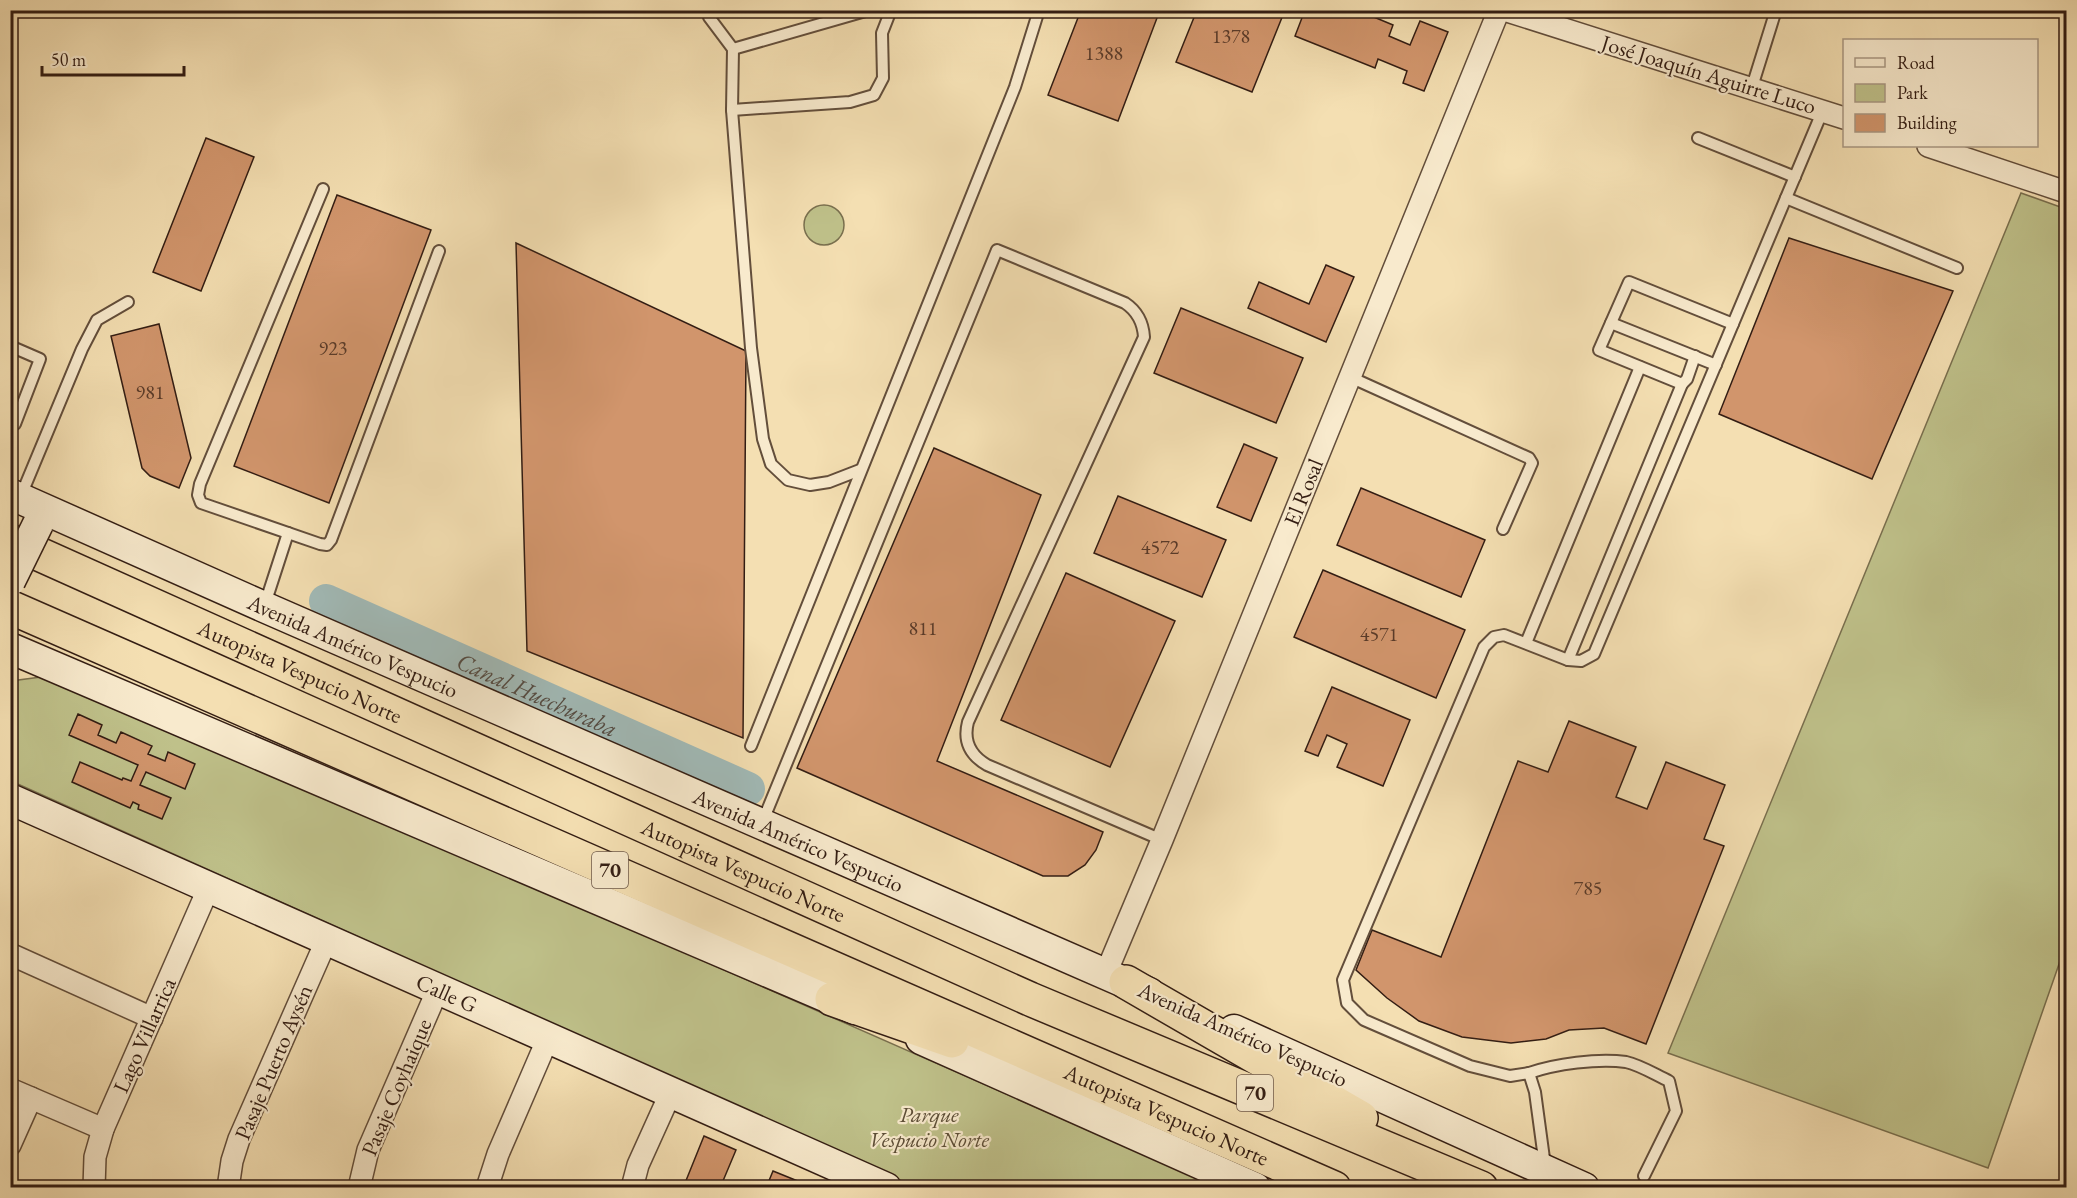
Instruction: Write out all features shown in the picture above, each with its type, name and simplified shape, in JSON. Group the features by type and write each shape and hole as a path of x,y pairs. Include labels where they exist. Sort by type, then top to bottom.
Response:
{"highway":[{"name":"Autopista Vespucio Norte","path":"10,541 1030,999 1480,1187"},
{"name":"Autopista Vespucio Norte","path":"10,607 1334,1188"},
{"path":"1116,978 1480,1187"},
{"path":"832,999 1210,1133"}],"main road":[{"path":"10,581 28,506"},
{"name":"Avenida Américo Vespucio","path":"28,506 1116,978 1584,1188"},
{"path":"10,648 832,999 1255,1188"},
{"path":"10,670 56,668"},
{"name":"Calle G","path":"10,799 886,1188"}],"street":[{"name":"El Rosal","path":"1116,978 1162,840 1499,10"},
{"name":"José Joaquín Aguirre Luco","path":"1504,10 1843,117"},
{"path":"1931,147 2067,192"},
{"name":"Lago Villarrica","path":"94,1188 95,1157 103,1129 209,887"},
{"name":"Pasaje Puerto Aysén","path":"228,1188 238,1139 327,939"},
{"path":"10,954 152,1018"},
{"name":"Pasaje Coyhaique","path":"359,1188 368,1150 438,989"},
{"path":"487,1188 495,1161 548,1038"},
{"path":"10,1089 103,1129"},
{"path":"632,1188 638,1165 671,1092"},
{"path":"10,1145 31,1098"}],"lane":[{"path":"708,10 709,17 733,49 732,110 751,348 763,439 771,464 788,480 810,485 829,482 860,470"},
{"path":"733,49 870,10"},
{"path":"732,110 850,102 874,95 883,78 882,33 891,10"},
{"path":"751,746 860,470 1016,87 1039,10"},
{"path":"1752,87 1776,10"},
{"path":"1644,1176 1676,1111 1669,1081 1628,1062 1608,1061 1546,1066 1528,1073 1510,1076 1470,1066 1364,1020 1347,1003 1343,980 1484,647 1494,636 1504,635 1568,660 1581,661 1594,654 1823,110"},
{"path":"1698,138 1795,177"},
{"path":"323,189 200,484 198,495 201,503 320,544 327,544 331,540 439,252"},
{"path":"1786,198 1957,268"},
{"path":"762,823 998,250 1125,303 1140,319 1144,337 968,722 966,739 973,755 987,765 1162,840"},
{"path":"1682,384 1599,350 1629,282 1733,324"},
{"path":"28,506 82,349 97,320 128,302"},
{"path":"1611,323 1716,365"},
{"path":"10,345 40,359 15,424 10,422"},
{"path":"1568,660 1695,356"},
{"path":"1526,644 1640,367"},
{"path":"1350,377 1529,458 1532,463 1503,529"},
{"path":"264,607 288,533"},
{"path":"1528,1073 1535,1092 1545,1169"}],"green space":[{"path":"2021,193 2066,209 2066,944 1988,1168 1668,1053"},
{"path":"824,205 832,206 838,211 843,217 843,233 838,239 832,244 824,245 816,244 810,239 805,233 804,225 805,217 810,211 816,206"},
{"name":"Parque Vespucio Norte","path":"60,677 1217,1187 915,1187 11,781 11,681"}],"building":[{"path":"1081,10 1160,10 1118,121 1048,95"},
{"path":"1197,10 1285,10 1252,92 1176,62"},
{"path":"1305,10 1357,10 1393,25 1389,36 1410,45 1420,21 1448,32 1424,91 1403,83 1407,71 1378,59 1375,68 1295,36"},
{"path":"206,138 254,157 201,291 153,272"},
{"path":"337,195 431,230 329,503 234,466"},
{"path":"1789,238 1953,291 1872,479 1719,414"},
{"path":"516,243 746,351 743,738 527,651"},
{"path":"1326,265 1354,277 1326,342 1248,308 1259,282 1309,304"},
{"path":"1181,308 1303,358 1276,423 1154,373"},
{"path":"159,324 191,458 179,488 150,476 142,468 111,336"},
{"path":"1244,444 1277,458 1251,521 1217,507"},
{"path":"934,448 1041,495 937,761 1103,832 1096,850 1085,865 1068,876 1043,876 797,768"},
{"path":"1361,488 1485,540 1461,597 1337,545"},
{"path":"1118,496 1226,540 1202,597 1094,553"},
{"path":"1323,570 1465,630 1436,698 1294,637"},
{"path":"1066,573 1175,621 1110,767 1001,720"},
{"path":"1332,687 1410,720 1383,786 1337,767 1347,744 1327,735 1318,756 1305,751"},
{"path":"78,714 102,725 98,735 116,743 121,732 152,746 148,754 165,761 168,752 195,764 185,789 146,772 140,785 171,798 162,819 138,809 139,805 133,802 130,808 72,782 80,762 122,780 123,778 131,781 138,765 69,735"},
{"path":"1569,721 1636,747 1616,797 1647,809 1666,762 1725,785 1704,839 1724,846 1646,1044 1604,1028 1569,1030 1546,1039 1511,1043 1462,1037 1419,1021 1387,998 1356,970 1372,930 1441,957 1518,761 1548,772"},
{"path":"704,1136 736,1150 720,1188 683,1188"},
{"path":"773,1171 805,1184 803,1188 766,1188"}],"waterway":[{"name":"Canal Huechuraba","path":"326,601 748,789"}]}
